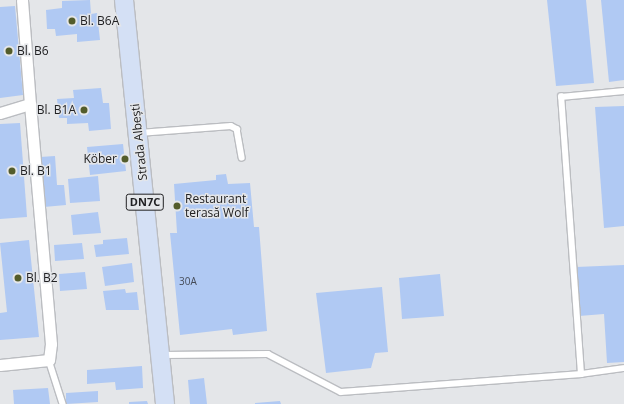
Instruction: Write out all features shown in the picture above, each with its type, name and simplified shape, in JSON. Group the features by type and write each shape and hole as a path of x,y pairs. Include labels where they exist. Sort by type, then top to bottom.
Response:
{"main road":[{"name":"Strada Albești","path":"124,0 165,404"}],"street":[{"path":"0,365 50,360 51,344 22,0"},
{"path":"0,114 30,104"}],"lane":[{"path":"581,374 561,98 624,91"},
{"path":"138,133 231,126 240,135 242,158"},
{"path":"160,355 268,354 341,392 581,374 624,368"},
{"path":"50,360 63,404"}],"building":[{"name":"Bl. B6A","path":"90,0 91,14 97,13 100,40 77,42 77,34 56,36 55,29 47,29 46,10 62,8 62,1"},
{"path":"547,0 586,0 594,83 556,86"},
{"path":"601,0 624,0 624,80 609,82"},
{"name":"Bl. B6","path":"15,6 23,95 0,98 0,7"},
{"name":"Bl. B1A","path":"101,88 103,103 109,103 111,129 89,131 88,123 67,124 67,118 59,118 57,99 74,98 73,90"},
{"path":"624,106 624,226 604,228 595,107"},
{"name":"Bl. B1","path":"20,123 27,217 0,219 0,124"},
{"path":"123,144 126,171 90,175 87,147"},
{"path":"55,156 57,185 64,185 66,205 44,207 40,157"},
{"path":"226,174 228,184 250,183 254,227 259,227 267,331 233,335 232,329 180,335 170,233 177,233 174,184 216,180 216,175"},
{"path":"98,176 100,201 70,203 68,179"},
{"path":"98,212 101,233 73,235 71,215"},
{"path":"127,238 129,254 96,257 94,245 103,244 103,240"},
{"name":"Bl. B2","path":"29,240 39,337 0,340 0,313 7,312 0,243"},
{"path":"82,243 84,259 55,261 54,245"},
{"path":"132,263 134,282 105,286 102,267"},
{"path":"624,265 624,362 607,363 604,314 579,316 576,267"},
{"path":"85,272 87,289 60,291 59,274"},
{"path":"440,274 444,316 402,319 399,278"},
{"path":"382,287 388,352 375,353 371,368 326,373 316,293"},
{"path":"125,289 126,293 137,292 139,310 106,310 103,291"},
{"path":"142,366 143,388 116,390 115,382 87,384 87,370"},
{"path":"204,378 207,404 190,404 188,380"},
{"path":"48,388 50,404 14,404 13,390"},
{"path":"98,391 98,402 66,404 66,393"},
{"path":"147,401 148,404 129,404 129,402"},
{"path":"280,401 281,404 255,404 255,403"}],"place":[{"name":"Bl. B6A","path":"72,21"},
{"name":"Bl. B6","path":"9,51"},
{"name":"Bl. B1A","path":"84,110"},
{"name":"Köber","path":"125,159"},
{"name":"Bl. B1","path":"12,171"},
{"name":"Restaurant terasă Wolf","path":"177,206"},
{"name":"Bl. B2","path":"18,278"}]}
